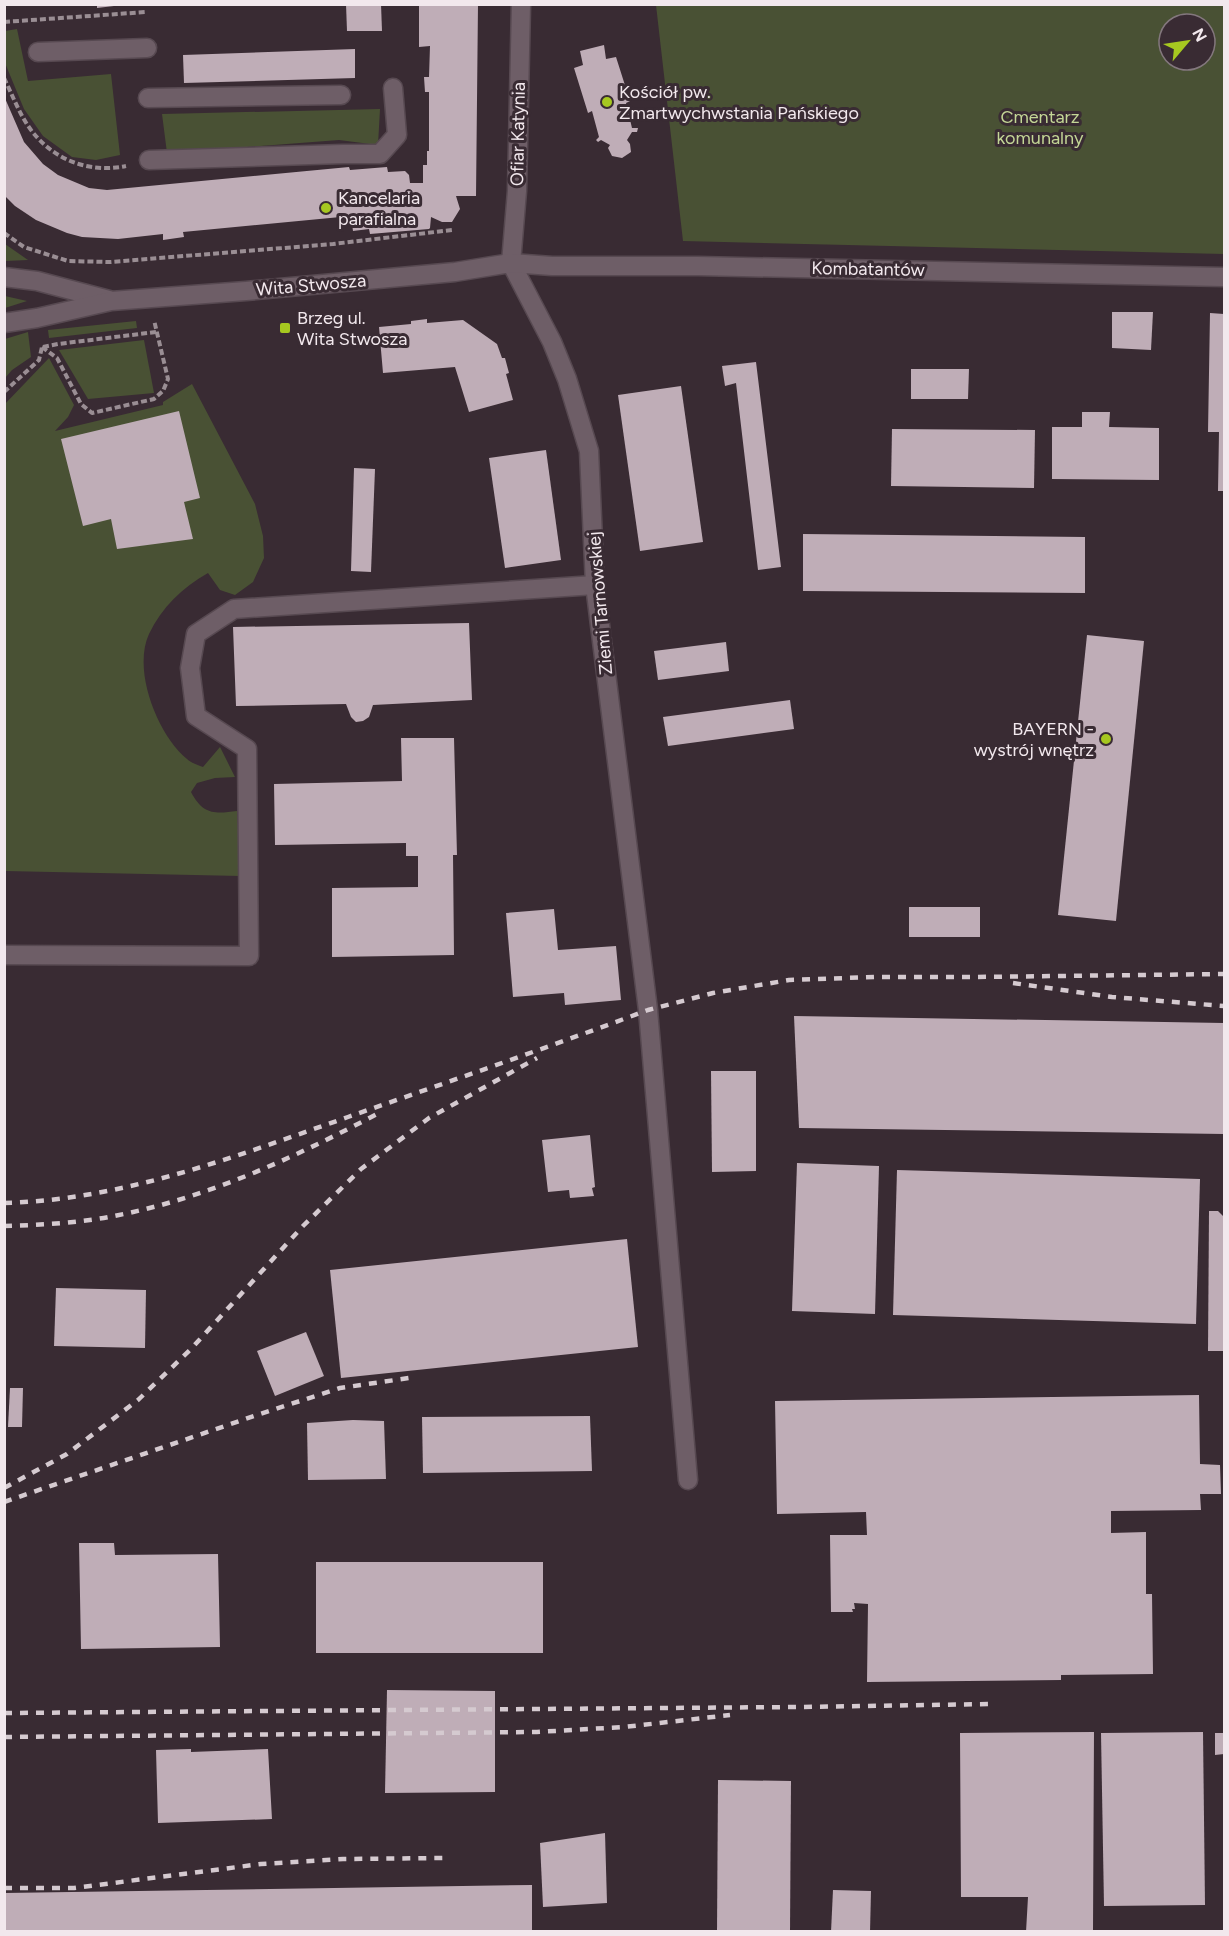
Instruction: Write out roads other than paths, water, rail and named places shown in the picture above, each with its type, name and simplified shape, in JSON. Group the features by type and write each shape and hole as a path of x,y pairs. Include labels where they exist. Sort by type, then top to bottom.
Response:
{"street":[{"name":"Ofiar Katynia","path":"511,263 517,191 520,4"},
{"path":"38,52 147,48"},
{"path":"150,160 380,154 397,135 393,88"},
{"path":"148,98 340,95"},
{"name":"Kombatantów","path":"511,263 552,266 710,266 1224,277"},
{"name":"Wita Stwosza","path":"4,323 111,301 455,272 511,263"},
{"name":"Ziemi Tarnowskiej","path":"511,263 552,342 567,379 589,451 595,585 649,1022 688,1479"},
{"name":"Wita Stwosza","path":"4,277 37,281 111,301"},
{"path":"4,955 249,956 247,749 196,716 190,668 196,634 234,609 595,585"}],"railway":[{"path":"4,1203 93,1194 179,1174 222,1161 648,1010 713,993 789,980 874,977 1224,974"},
{"path":"1013,983 1112,997 1224,1006"},
{"path":"4,1488 67,1454 138,1400 191,1349 303,1226 361,1169 429,1118 537,1058"},
{"path":"4,1226 101,1218 183,1198 283,1160 379,1113"},
{"path":"4,1502 340,1388 409,1378"},
{"path":"4,1713 990,1704"},
{"path":"4,1737 537,1732 624,1727 730,1715"},
{"path":"4,1888 74,1888 261,1864 343,1859 446,1858"}],"place":[{"name":"Kościół pw. Zmartwychwstania Pańskiego","path":"607,102"},
{"name":"Kancelaria parafialna","path":"326,208"},
{"name":"Brzeg ul. Wita Stwosza","path":"285,328"},
{"name":"BAYERN - wystrój wnętrz","path":"1106,739"}],"park label":[{"name":"Cmentarz komunalny","path":"1040,127"}]}
